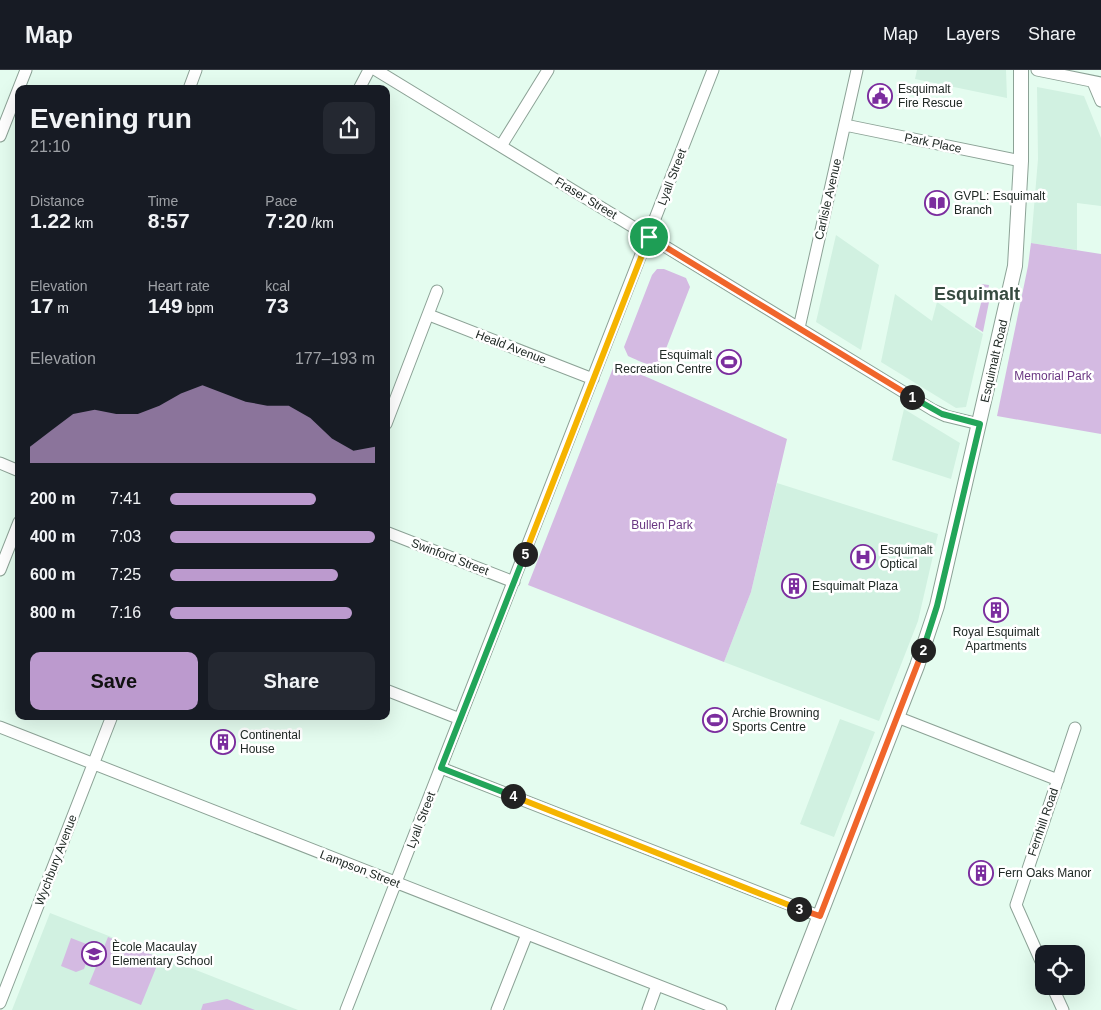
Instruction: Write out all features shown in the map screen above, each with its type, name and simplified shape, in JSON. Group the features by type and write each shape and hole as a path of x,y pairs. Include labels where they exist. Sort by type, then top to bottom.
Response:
{"main road":[{"name":"Esquimalt Road","path":"783,1010 931,628 980,424 1015,266 1021,160 1021,70"}],"street":[{"path":"20,85 26,70"},
{"path":"190,85 196,70"},
{"path":"361,85 369,70"},
{"name":"Fraser Street","path":"376,70 937,412 980,424"},
{"path":"501,146 548,70"},
{"name":"Lyall Street","path":"346,1010 713,70"},
{"name":"Carlisle Avenue","path":"799,328 858,70"},
{"path":"1037,70 1097,82 1101,101"},
{"path":"0,136 15,98"},
{"name":"Park Place","path":"845,125 1021,160"},
{"path":"390,414 437,291"},
{"name":"Heald Avenue","path":"429,315 593,379"},
{"path":"0,463 15,469"},
{"path":"0,570 15,532"},
{"name":"Swinford Street","path":"390,534 514,582"},
{"path":"390,692 460,719"},
{"name":"Fernhill Road","path":"898,717 1058,780 1016,905 1035,948"},
{"name":"Wychbury Avenue","path":"0,1003 110,720"},
{"name":"Lampson Street","path":"0,727 721,1010"},
{"path":"1058,780 1075,728"},
{"path":"441,768 820,916"},
{"path":"497,1010 527,934"},
{"path":"648,1010 657,985"},
{"path":"1056,995 1063,1010"}],"shaded area":[{"path":"917,70 1006,70 1007,98 915,79"},
{"path":"1037,87 1084,96 1101,138 1101,206 1077,203 1077,250 1031,243 1038,159"},
{"path":"836,235 879,265 861,350 816,322"},
{"path":"895,294 932,321 937,302 983,334 966,407 956,408 881,362"},
{"path":"904,409 960,443 951,479 892,460"},
{"path":"777,483 938,534 918,621 879,721 724,662 751,592"},
{"path":"840,719 875,732 834,837 800,824"},
{"name":"Ècole Macaulay Elementary School","path":"50,913 298,1010 12,1010"}],"green space":[{"name":"Memorial Park","path":"1031,243 1101,254 1101,434 997,416"},
{"path":"657,269 664,269 686,278 690,287 662,359 655,364 650,364 628,356 624,347 652,275"},
{"path":"981,284 989,285 988,291 991,292 983,332 975,327 985,287"},
{"name":"Bullen Park","path":"615,363 787,439 751,592 724,662 528,585"},
{"path":"108,937 160,958 141,1005 89,984"},
{"path":"71,938 89,945 91,950 84,969 76,972 61,966"},
{"path":"227,999 255,1010 201,1010 203,1004"}],"place":[{"name":"Esquimalt Fire Rescue","path":"880,96"},
{"name":"GVPL: Esquimalt Branch","path":"937,203"},
{"name":"Esquimalt Recreation Centre","path":"729,362"},
{"name":"Esquimalt Optical","path":"863,557"},
{"name":"Esquimalt Plaza","path":"794,586"},
{"name":"Royal Esquimalt Apartments","path":"996,610"},
{"name":"Archie Browning Sports Centre","path":"715,720"},
{"name":"Continental House","path":"223,742"},
{"name":"Fern Oaks Manor","path":"981,873"},
{"name":"Ècole Macaulay Elementary School","path":"94,954"}],"district":[{"name":"Esquimalt","path":"977,294"}],"route":[{"path":"649,237 937,412 980,424 931,628 820,916 441,768 649,237"}]}
